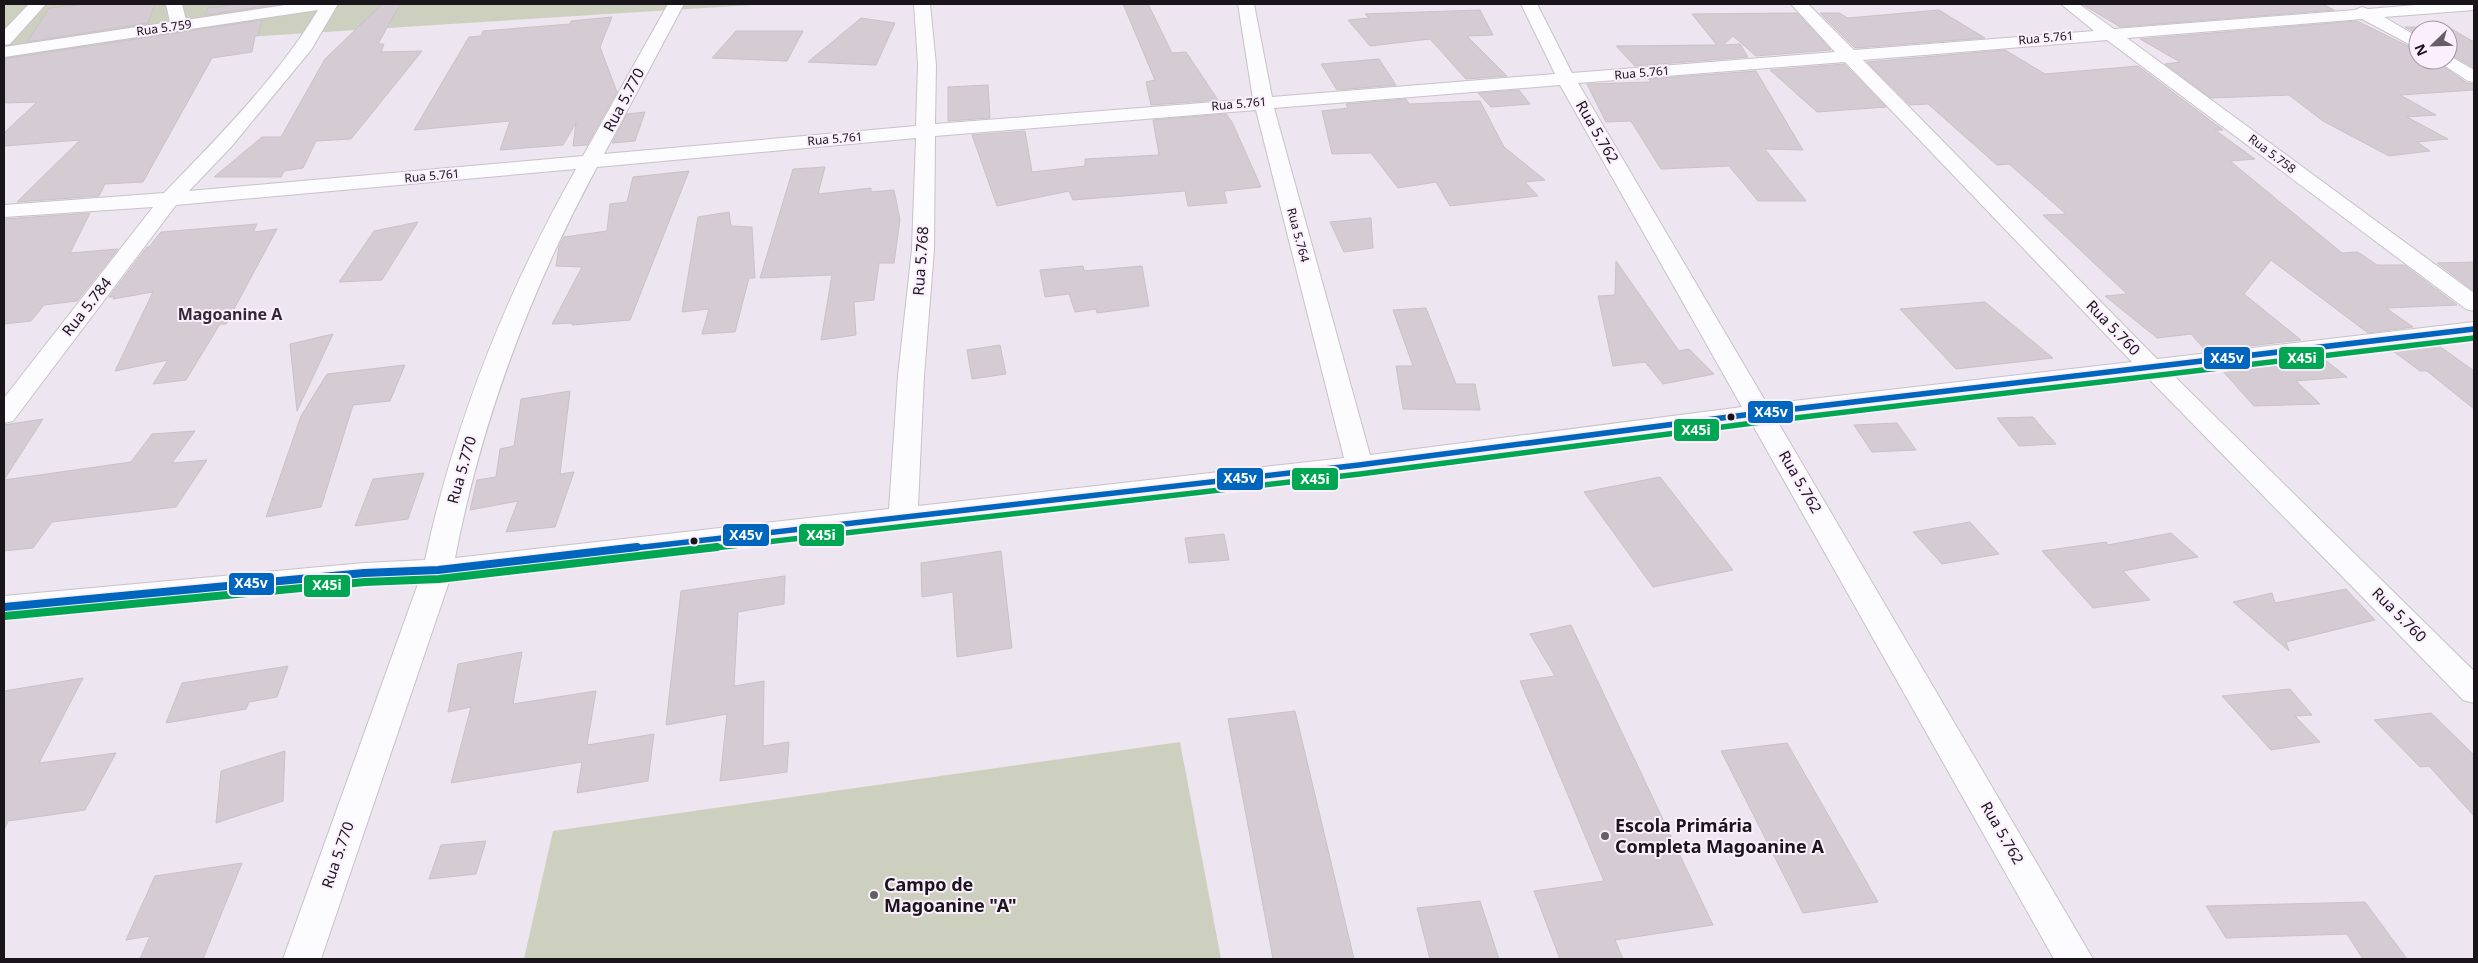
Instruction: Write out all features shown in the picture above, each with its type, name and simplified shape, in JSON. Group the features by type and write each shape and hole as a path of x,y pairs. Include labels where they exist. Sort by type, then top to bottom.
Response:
{"street":[{"path":"4,40 38,4"},
{"path":"174,4 179,26"},
{"name":"Rua 5.759","path":"4,52 324,4"},
{"name":"Rua 5.784","path":"4,414 170,200 224,143 305,46 330,4"},
{"name":"Rua 5.770","path":"302,959 438,570 450,511 475,424 505,336 554,227 592,161 676,4"},
{"name":"Rua 5.768","path":"903,518 911,376 923,249 927,66 922,4"},
{"name":"Rua 5.764","path":"1246,4 1263,102 1359,465"},
{"name":"Rua 5.762","path":"1529,4 1566,79 1750,414 2074,959"},
{"name":"Rua 5.760","path":"1799,4 2150,366 2474,691"},
{"name":"Rua 5.758","path":"2069,4 2474,304"},
{"path":"2348,4 2408,38"},
{"name":"Rua 5.761","path":"4,211 170,200 1263,102 2474,5"},
{"path":"2458,68 2474,77"},
{"path":"4,607 364,573 438,570 672,542 903,518 1359,465 1750,414 2474,329"}],"green space":[{"path":"4,4 767,4 86,47 4,60"},
{"name":"Campo de Magoanine \"A\"","path":"1180,742 1221,959 524,959 553,831"}],"building":[{"path":"87,4 155,4 148,23 27,42 49,8"},
{"path":"239,4 267,4 266,6 205,15 208,8"},
{"path":"382,4 400,4 378,44 384,44 381,52 422,51 351,139 316,141 303,168 284,171 281,177 214,177 262,137 281,137 325,59"},
{"path":"1123,4 1148,4 1172,53 1186,52 1218,100 1151,105 1146,82 1155,80"},
{"path":"2082,4 2323,4 2334,10 2120,27"},
{"path":"1480,10 1493,35 1467,36 1507,76 1466,79 1430,39 1370,46 1348,20 1369,18 1365,14"},
{"path":"1939,10 1985,38 1855,48 1820,13 1839,13 1848,18"},
{"path":"1797,13 1831,50 1756,56 1733,36 1723,45 1740,44 1748,57 1635,66 1616,46 1717,45 1692,14"},
{"path":"612,17 600,47 617,92 587,145 573,146 576,123 563,145 500,150 510,121 414,130 469,37 481,36 483,31 570,24 571,21"},
{"path":"861,18 895,23 876,65 808,62"},
{"path":"262,20 258,35 255,36 252,52 212,58 143,182 105,184 99,196 17,202 80,140 4,146 4,133 37,102 4,103 4,59"},
{"path":"2357,21 2408,46 2408,70 2448,70 2467,83 2474,84 2474,90 2400,95 2436,115 2407,117 2448,139 2417,142 2430,151 2389,156 2323,121 2289,95 2211,98 2165,64 2180,62 2140,39"},
{"path":"736,31 803,31 787,61 712,58"},
{"path":"2458,33 2474,42 2474,68 2458,59"},
{"path":"2005,50 2045,74 2138,66 2223,130 2215,130 2255,159 2230,161 2342,253 2358,252 2377,265 2404,265 2457,305 2386,308 2413,327 2368,333 2271,260 2244,294 2301,340 2206,351 2191,334 2157,338 2105,296 2127,294 2043,215 2066,214 2009,164 1997,165 1928,104 1910,105 1867,62"},
{"path":"1379,59 1396,85 1337,90 1321,64"},
{"path":"1844,64 1886,107 1817,112 1770,70"},
{"path":"1756,71 1803,150 1765,149 1806,201 1758,201 1729,166 1661,169 1631,121 1606,122 1587,84 1651,82 1648,79"},
{"path":"988,85 990,118 948,121 948,87"},
{"path":"1519,90 1530,104 1491,107 1478,93"},
{"path":"1406,99 1409,104 1480,101 1504,147 1545,180 1525,182 1538,196 1450,206 1436,182 1398,188 1371,153 1332,154 1322,111 1348,108 1346,104"},
{"path":"645,112 635,141 612,143 627,114"},
{"path":"1226,114 1232,122 1261,187 1224,191 1227,203 1188,206 1185,191 1073,200 1069,191 997,206 972,135 1025,131 1032,172 1085,166 1085,159 1159,155 1153,120"},
{"path":"825,167 818,194 871,188 871,192 894,190 900,220 894,263 879,263 874,300 854,302 856,335 821,340 832,275 760,278 793,169"},
{"path":"689,171 630,320 572,325 573,323 552,324 582,267 556,266 559,247 564,237 607,231 610,204 627,202 633,177"},
{"path":"729,212 731,226 752,227 755,278 749,278 735,332 702,334 709,309 682,312 698,217"},
{"path":"90,213 70,253 118,249 77,301 44,305 31,321 4,324 4,219"},
{"path":"1371,218 1373,248 1344,252 1330,222"},
{"path":"418,222 382,280 339,282 374,231"},
{"path":"257,224 253,232 277,229 226,324 220,324 186,380 153,384 168,360 115,371 153,292 113,299 114,297 109,297 147,247 161,232"},
{"path":"1616,261 1679,351 1689,349 1714,374 1663,384 1645,362 1613,366 1598,296 1615,295"},
{"path":"2474,262 2474,291 2437,263"},
{"path":"1083,266 1084,271 1142,266 1149,306 1097,313 1096,309 1075,312 1069,294 1045,297 1040,270"},
{"path":"1985,302 2053,358 1956,369 1900,309"},
{"path":"1426,308 1456,384 1475,384 1480,410 1403,409 1396,366 1413,366 1393,310"},
{"path":"333,334 297,411 290,344"},
{"path":"2435,343 2474,371 2474,409 2427,371 2420,371 2389,348"},
{"path":"1000,345 1006,374 972,379 967,350"},
{"path":"2320,356 2347,377 2296,381 2320,404 2254,406 2220,368"},
{"path":"405,365 390,401 353,405 321,507 266,517 301,416 327,374"},
{"path":"570,391 560,474 574,472 555,527 506,532 518,501 470,510 477,480 496,477 500,449 514,446 521,399"},
{"path":"2033,417 2056,444 2019,446 1997,418"},
{"path":"43,419 4,480 4,425"},
{"path":"1897,423 1916,450 1872,452 1854,425"},
{"path":"195,431 172,463 207,460 176,507 52,522 33,548 4,551 4,480 131,462 152,434"},
{"path":"424,473 408,519 355,526 373,479"},
{"path":"1660,477 1733,570 1653,587 1584,492"},
{"path":"1970,522 1999,554 1942,564 1913,532"},
{"path":"2171,533 2198,557 2123,571 2150,600 2093,608 2042,551 2106,542 2108,545"},
{"path":"1224,534 1229,560 1189,563 1185,538"},
{"path":"1001,551 1012,648 957,657 953,592 922,597 921,563"},
{"path":"785,576 784,604 738,612 734,686 764,681 763,746 789,742 787,772 720,781 727,714 666,725 681,591"},
{"path":"2346,589 2375,620 2286,642 2289,651 2233,602 2272,593 2275,603"},
{"path":"1571,625 1713,925 1615,940 1623,959 1560,959 1534,891 1604,881 1520,681 1555,676 1530,634"},
{"path":"522,652 513,704 596,691 587,745 654,734 648,781 577,793 582,762 451,783 471,707 448,712 458,664"},
{"path":"288,666 277,697 249,702 246,709 166,723 182,683"},
{"path":"83,678 39,763 116,753 85,810 8,821 4,830 4,691"},
{"path":"2290,689 2312,715 2295,716 2320,742 2271,750 2222,696"},
{"path":"1295,711 1354,959 1273,959 1228,719"},
{"path":"2431,713 2474,755 2474,816 2429,766 2420,767 2374,720"},
{"path":"1787,743 1878,902 1803,913 1721,751"},
{"path":"285,751 283,801 216,823 221,771"},
{"path":"486,841 476,874 429,879 441,845"},
{"path":"242,863 203,959 140,959 150,936 126,940 155,876"},
{"path":"1480,901 1499,959 1430,959 1417,908"},
{"path":"2365,902 2407,959 2363,959 2347,934 2226,938 2206,906"}],"transit line":[{"name":"X45v","path":"4,607 364,573 438,570 1359,465 1760,413 2474,329"},
{"name":"X45i","path":"5,616 365,582 439,579 1360,474 1761,422 2474,338"}],"place":[{"name":"Escola Primária Completa Magoanine A","path":"1605,836"},
{"name":"Campo de Magoanine \"A\"","path":"874,895"}],"district":[{"name":"Magoanine A","path":"230,314"}]}
